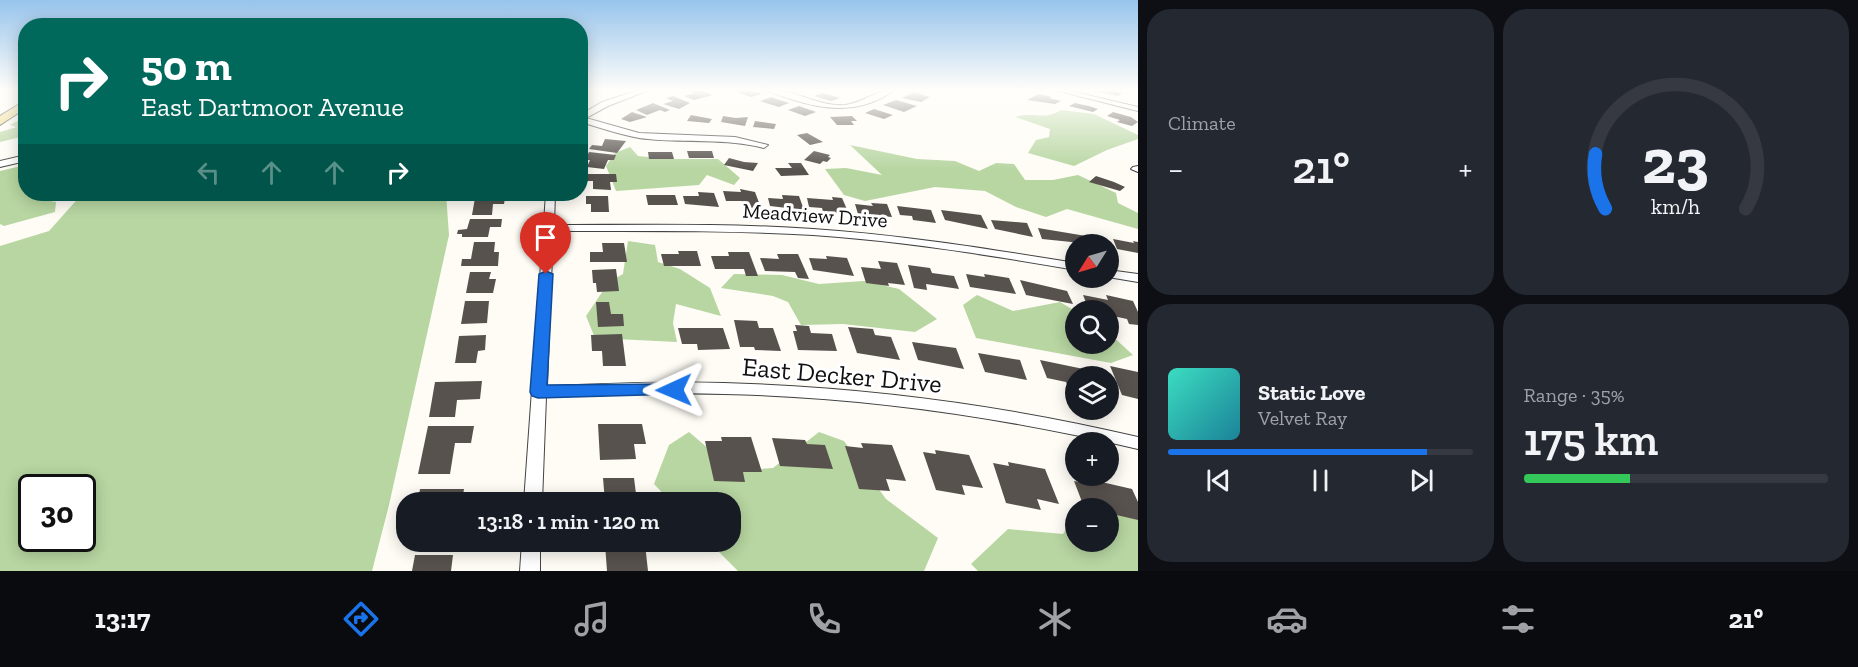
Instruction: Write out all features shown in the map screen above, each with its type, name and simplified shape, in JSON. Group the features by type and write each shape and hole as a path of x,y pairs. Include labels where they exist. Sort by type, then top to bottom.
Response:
{"street":[{"path":"588,121 648,137 712,136 747,140 764,145"},
{"path":"0,164 18,160"},
{"path":"533,492 550,201"},
{"name":"Meadview Drive","path":"549,228 704,227 849,234 982,250 1065,265"},
{"path":"1119,275 1138,278"},
{"name":"East Decker Drive","path":"538,392 745,389 883,398 1027,419 1138,443"},
{"path":"530,571 531,552"}],"green space":[{"path":"1015,117 1100,117 1138,135 1138,139 1107,150 1074,166 1028,153 1036,140 1049,137 1050,129"},
{"path":"18,121 18,138 0,142 0,132 17,127 10,125"},
{"path":"850,145 917,159 955,161 979,171 996,163 1014,164 1025,180 1053,180 1078,175 1116,193 1118,203 1138,213 1138,229 1067,209 1046,217 1016,207 985,191 935,187 865,201 844,195 825,169 846,168 882,175"},
{"path":"630,147 638,156 669,159 718,159 740,178 734,185 707,175 699,185 616,191 606,166 615,153"},
{"path":"18,167 18,201 56,202 55,212 4,226 0,224 0,171"},
{"path":"76,201 447,201 449,235 389,505 372,571 0,571 0,246 49,231"},
{"path":"628,241 655,245 658,262 680,269 710,288 721,316 676,304 673,323 677,342 595,338 586,316 609,282 623,274"},
{"path":"734,274 782,275 819,284 864,281 899,289 937,319 915,332 843,324 801,325 788,302 773,296 721,288"},
{"path":"977,295 1013,311 1060,302 1065,305 1065,354 1119,354 1119,342 1133,355 1111,363 976,338 963,305"},
{"path":"689,432 735,471 773,468 819,432 844,441 886,499 938,538 924,571 738,571 719,552 741,552 741,492 662,492 654,484 669,445"},
{"path":"1119,510 1138,516 1138,571 978,571 971,564 1008,529 1063,534 1065,531 1065,552 1119,552"}],"building":[{"path":"625,117 647,117 630,122 621,119"},
{"path":"690,117 712,119 709,123 687,121"},
{"path":"723,117 748,117 745,126 721,122"},
{"path":"830,117 853,117 857,121 851,121 854,125 837,125"},
{"path":"1109,117 1130,117 1138,122 1132,126 1117,122 1120,120"},
{"path":"755,121 776,124 774,129 753,127"},
{"path":"807,133 823,142 810,145 797,135"},
{"path":"605,139 626,141 617,153 589,149 592,145 602,146"},
{"path":"687,151 712,151 714,158 689,158"},
{"path":"814,151 830,155 828,157 831,158 820,164 804,160"},
{"path":"589,152 616,155 614,160 608,160 604,169 588,167 590,160 588,160"},
{"path":"648,152 672,152 674,159 649,159"},
{"path":"729,158 758,163 753,171 724,165"},
{"path":"788,163 801,163 809,175 781,176 775,168 792,168"},
{"path":"588,174 616,174 617,182 610,182 611,190 593,189 593,181 588,181"},
{"path":"1096,176 1125,187 1120,191 1089,182"},
{"path":"740,189 755,192 761,208 744,208 742,201 726,201 723,191 741,192"},
{"path":"698,192 714,193 719,207 685,204 683,196 699,196"},
{"path":"646,195 675,195 678,205 648,205"},
{"path":"782,195 799,196 804,210 770,206 768,198 783,199"},
{"path":"588,196 608,196 609,212 591,212 591,204 586,204"},
{"path":"832,197 842,198 849,214 823,212 822,208 809,207 807,198 833,200"},
{"path":"474,201 504,201 504,204 493,204 492,215 472,215"},
{"path":"871,203 887,204 892,217 858,214 855,204 873,206"},
{"path":"897,206 931,210 936,223 913,220 912,216 900,215"},
{"path":"941,210 981,215 988,229 945,220"},
{"path":"470,219 502,219 501,227 490,227 488,237 462,237 462,234 457,234 458,230 467,229"},
{"path":"991,220 1027,223 1033,237 995,229"},
{"path":"1038,228 1074,234 1065,234 1065,241 1042,239"},
{"path":"1119,240 1138,242 1138,253 1119,249"},
{"path":"474,242 495,242 494,252 499,252 498,266 461,266 462,259 471,259"},
{"path":"602,243 624,243 627,262 590,262 590,252 603,252"},
{"path":"678,251 697,251 701,266 664,266 661,254 679,254"},
{"path":"728,252 749,252 758,276 746,276 744,269 715,269 711,256 729,256"},
{"path":"777,254 798,254 809,279 798,278 795,272 765,271 760,258 779,259"},
{"path":"826,256 847,258 854,276 813,270 809,258 827,259"},
{"path":"878,261 897,263 905,285 888,283 889,286 866,283 861,267 881,269"},
{"path":"908,265 930,268 932,273 954,276 959,289 926,284 927,290 914,288"},
{"path":"616,269 619,291 597,292 596,283 593,283 592,270"},
{"path":"470,272 491,272 489,279 496,279 493,293 466,293"},
{"path":"966,274 1009,278 1016,294 970,287"},
{"path":"1020,280 1067,291 1071,300 1065,300 1065,302 1026,295"},
{"path":"1083,295 1108,300 1085,300"},
{"path":"1106,295 1133,301 1138,312 1138,325 1129,324 1127,319 1119,317 1119,300 1108,300"},
{"path":"465,301 489,301 487,323 461,324"},
{"path":"596,302 609,302 611,314 623,314 624,326 598,327"},
{"path":"734,320 757,321 759,328 773,328 781,351 740,347"},
{"path":"795,325 809,326 811,333 832,334 837,351 798,350 793,331 797,331"},
{"path":"848,327 873,329 875,335 891,337 900,360 857,353"},
{"path":"678,328 723,328 730,349 698,350 697,344 682,344"},
{"path":"622,334 626,366 603,366 602,351 592,351 591,335"},
{"path":"486,335 485,350 478,351 476,363 455,363 459,336"},
{"path":"912,342 956,348 964,369 918,360"},
{"path":"978,353 1020,360 1027,380 985,372"},
{"path":"1040,360 1069,366 1065,366 1065,382 1047,378"},
{"path":"1119,368 1138,372 1138,399 1122,395 1119,388"},
{"path":"482,381 480,399 457,400 455,417 429,417 435,382"},
{"path":"598,424 642,424 646,444 634,444 636,459 600,460"},
{"path":"428,426 474,426 471,443 455,443 450,474 418,474"},
{"path":"721,437 751,437 762,472 743,472 745,482 714,481 705,441 722,441"},
{"path":"772,438 805,440 807,444 825,445 833,469 780,466"},
{"path":"861,443 892,445 906,481 886,479 890,491 859,489 845,446 863,448"},
{"path":"935,450 969,455 983,488 962,485 965,495 936,490 923,452 936,454"},
{"path":"1008,462 1045,469 1059,504 1037,499 1041,510 1006,503 993,463 1009,466"},
{"path":"603,478 634,478 636,492 604,492"},
{"path":"1076,486 1119,486 1132,489 1138,502 1138,520 1119,516 1119,498 1081,498"},
{"path":"420,489 464,489 464,492 420,492"},
{"path":"606,552 646,552 648,571 607,571"},
{"path":"415,555 453,555 451,571 412,571"}],"route":[{"path":"546,274 538,392 674,390"}]}
